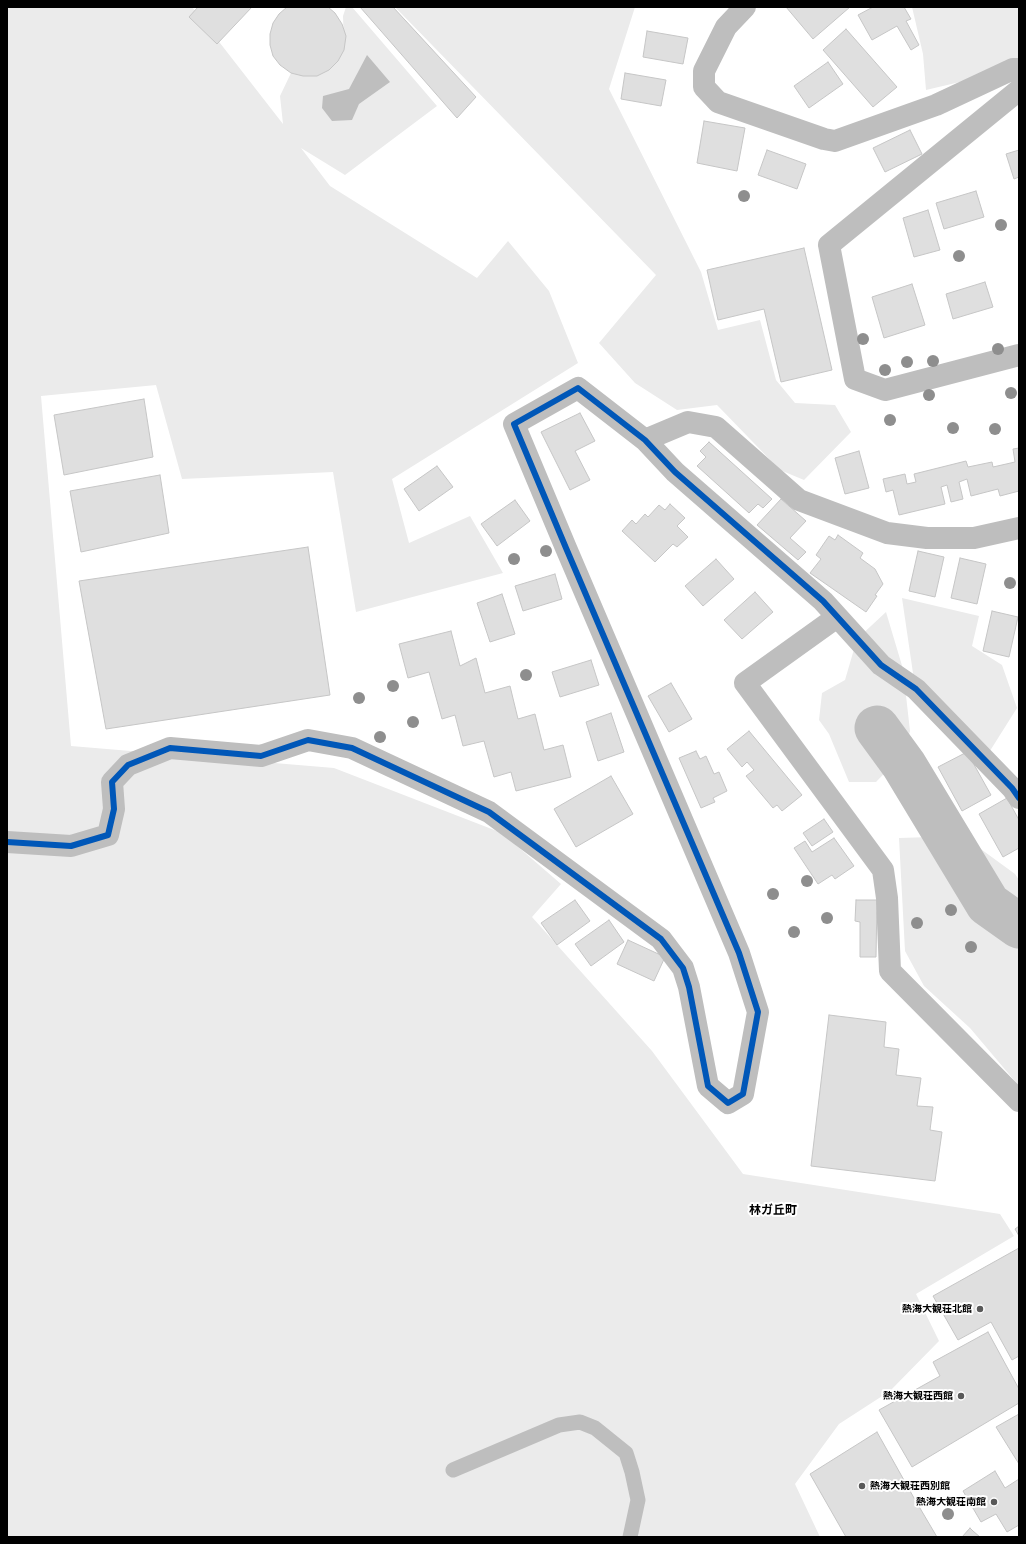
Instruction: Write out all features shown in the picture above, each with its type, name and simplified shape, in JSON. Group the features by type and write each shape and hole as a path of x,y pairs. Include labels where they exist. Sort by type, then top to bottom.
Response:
{"street":[{"path":"745,7 726,27 716,46 704,71 704,87 718,102 830,140 835,141 936,105 1013,68 1019,69"},
{"path":"1019,90 829,245 855,379 885,390 1019,355"},
{"path":"7,842 71,846 108,835 114,809 112,782 128,765 170,748 261,756 308,740 352,748 489,812 661,939 683,968 689,987 708,1086 728,1103 743,1094 758,1012 739,953 514,424 578,388 645,440 671,468 823,601 881,665 916,689 1012,788 1019,798"},
{"path":"645,440 688,422 716,427 800,500 887,533 927,538 974,538 1019,528"},
{"path":"837,617 745,683 883,870 887,898 890,970 1019,1101"}],"lane":[{"path":"454,1470 559,1425 580,1422 595,1428 626,1453 638,1500 630,1537"}],"shaded area":[{"path":"7,7 192,7 283,124 280,96 291,73 312,76 335,64 344,46 343,16 346,7 352,7 437,106 345,175 301,148 330,186 477,278 508,241 549,291 578,363 392,479 409,543 470,516 503,573 356,612 333,472 182,479 156,385 41,396 71,746 334,768 502,833 561,884 532,917 652,1051 743,1174 1000,1214 1014,1236 916,1294 939,1341 890,1391 839,1424 795,1484 820,1537 7,1537"},
{"path":"395,7 635,7 609,89 701,272 718,330 760,320 776,380 795,403 835,405 851,432 804,480 780,470 717,405 677,410 635,383 599,343 656,275"},
{"path":"912,7 1019,7 1019,68 926,90 923,54"},
{"path":"367,55 390,82 359,104 352,120 332,121 322,108 323,96 349,89"},
{"path":"902,598 979,616 972,646 1002,665 1017,708 988,754 914,680"},
{"path":"886,612 903,669 910,731 905,752 876,782 849,782 829,734 819,720 822,693 845,680 857,639"},
{"path":"963,836 1015,874 1019,880 1019,1086 970,1028 924,986 905,951 899,838"}],"building":[{"path":"198,7 252,7 217,44 189,17"},
{"path":"287,7 328,7 335,13 342,24 346,36 344,50 338,61 329,70 317,76 303,76 291,73 280,65 273,56 270,45 270,34 273,23 279,14"},
{"path":"360,7 393,7 476,97 457,118"},
{"path":"786,7 850,7 813,39"},
{"path":"873,7 904,7 911,19 906,21 919,45 911,50 897,26 872,40 858,15"},
{"path":"846,29 897,87 873,107 823,50"},
{"path":"647,31 688,38 683,64 643,57"},
{"path":"828,62 843,84 809,108 794,86"},
{"path":"625,73 666,80 661,106 621,99"},
{"path":"704,121 745,128 737,171 697,163"},
{"path":"910,130 922,154 885,172 873,148"},
{"path":"767,150 806,164 797,189 758,175"},
{"path":"1019,150 1019,177 1014,179 1006,154"},
{"path":"976,191 984,217 944,229 936,203"},
{"path":"928,210 940,250 914,257 903,218"},
{"path":"804,248 832,370 781,382 764,309 718,320 707,270"},
{"path":"985,282 993,307 953,319 946,294"},
{"path":"912,284 925,325 884,338 872,297"},
{"path":"144,399 153,457 64,475 54,415"},
{"path":"580,413 595,441 575,451 590,480 570,490 541,432"},
{"path":"709,442 772,499 763,508 758,504 749,513 697,466 706,457 700,451"},
{"path":"1019,448 1019,491 1000,496 998,489 971,496 967,479 959,482 963,499 951,502 947,485 941,487 945,504 899,515 893,490 886,492 883,479 905,474 907,484 916,482 914,474 966,461 968,467 992,462 993,467 1015,462 1013,449"},
{"path":"859,451 869,488 845,494 835,458"},
{"path":"437,466 453,487 419,511 404,489"},
{"path":"160,475 169,533 81,552 70,491"},
{"path":"781,499 806,521 790,538 806,552 798,560 757,525"},
{"path":"515,500 530,521 497,546 481,524"},
{"path":"670,504 685,518 677,526 688,537 677,547 673,544 655,562 622,531 632,520 636,524 645,514 648,517 659,505 665,510"},
{"path":"838,535 863,553 860,558 875,569 883,584 866,612 810,573 821,559 816,555 829,536 835,540"},
{"path":"308,547 330,695 106,729 79,581"},
{"path":"918,551 944,557 935,597 909,591"},
{"path":"960,558 986,564 977,604 951,598"},
{"path":"716,559 734,579 703,606 685,586"},
{"path":"555,574 562,599 523,611 515,586"},
{"path":"755,592 773,612 742,639 724,620"},
{"path":"502,594 515,634 490,642 477,603"},
{"path":"992,611 1018,617 1009,657 983,651"},
{"path":"451,631 460,666 476,658 485,693 510,686 518,719 535,714 544,750 563,745 571,777 516,791 511,772 494,777 484,741 463,746 455,715 442,719 429,672 408,678 399,644"},
{"path":"591,660 599,685 560,697 552,672"},
{"path":"671,683 692,719 669,732 648,696"},
{"path":"611,713 624,752 598,761 586,722"},
{"path":"749,731 802,795 782,811 777,805 773,808 746,776 754,770 747,762 742,767 727,749"},
{"path":"696,751 700,759 706,756 714,774 719,772 727,791 713,798 715,802 701,808 679,758"},
{"path":"967,752 991,795 962,811 938,767"},
{"path":"611,776 633,814 576,847 554,809"},
{"path":"1007,798 1019,820 1019,848 1003,857 979,814"},
{"path":"824,819 833,832 812,846 803,833"},
{"path":"834,838 854,866 835,879 832,875 818,884 794,848 805,841 812,852"},
{"path":"575,900 590,921 557,945 541,923"},
{"path":"856,900 877,900 876,957 860,957 860,922 855,921"},
{"path":"609,920 624,942 591,966 575,944"},
{"path":"628,940 665,957 654,981 617,964"},
{"path":"829,1015 886,1022 884,1047 899,1049 896,1075 921,1078 917,1106 933,1107 930,1130 942,1132 935,1181 811,1166"},
{"path":"1019,1226 1019,1236 1015,1229"},
{"name":"熱海大観荘北館","path":"1019,1248 1019,1356 1012,1360 991,1322 958,1340 933,1296"},
{"name":"熱海大観荘西館","path":"988,1332 1019,1389 1019,1403 912,1467 879,1410 940,1376 933,1362"},
{"path":"1019,1414 1019,1464 996,1427"},
{"name":"熱海大観荘西別館","path":"877,1432 937,1537 846,1537 810,1474"},
{"name":"熱海大観荘南館","path":"995,1471 1005,1488 1019,1479 1019,1525 1007,1532 996,1514 981,1522 963,1491"},
{"path":"970,1528 973,1531 980,1537 962,1537"}],"waterway":[{"path":"877,728 904,765 988,904 1019,926"}],"cycle path":[{"path":"7,842 71,846 108,835 114,809 112,782 128,765 170,748 261,756 308,740 352,748 489,812 661,939 683,968 689,987 708,1086 728,1103 743,1094 758,1012 739,953 514,424 578,388 645,440 675,472 823,601 881,665 916,689 1012,788 1019,798"}],"place":[{"name":"熱海大観荘北館","path":"980,1309"},
{"name":"熱海大観荘西館","path":"961,1396"},
{"name":"熱海大観荘西別館","path":"862,1486"},
{"name":"熱海大観荘南館","path":"994,1502"}],"district":[{"name":"林ガ丘町","path":"773,1211"}]}
